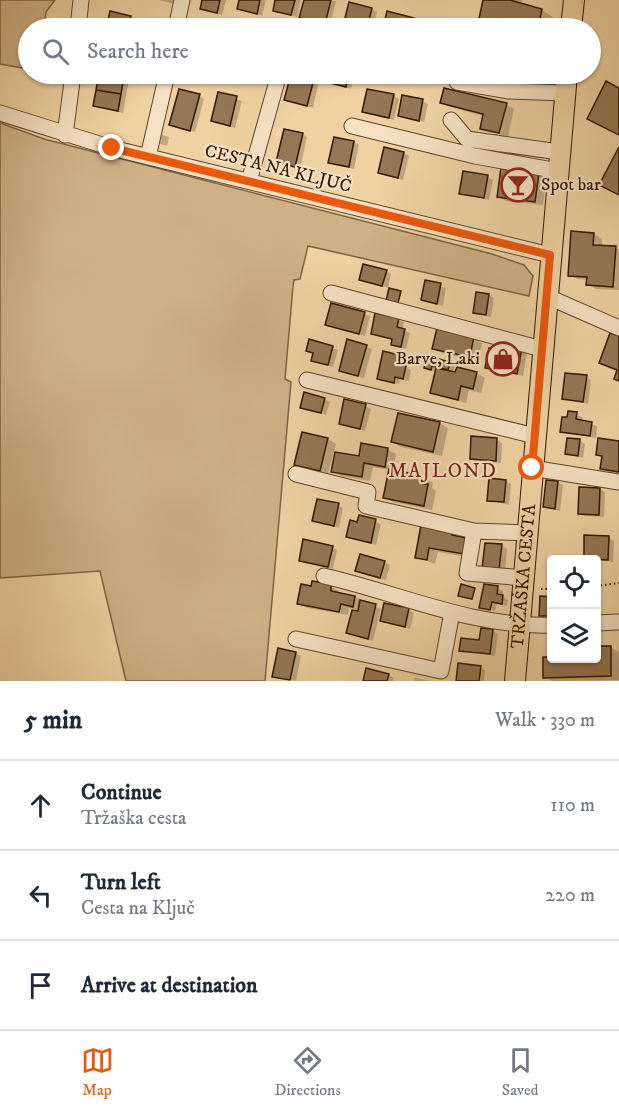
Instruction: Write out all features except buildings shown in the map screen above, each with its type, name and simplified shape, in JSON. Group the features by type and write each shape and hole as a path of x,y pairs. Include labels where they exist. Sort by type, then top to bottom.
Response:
{"main road":[{"path":"572,18 574,0"},
{"name":"TRŽAŠKA CESTA","path":"515,681 546,296 566,84"}],"street":[{"path":"79,18 81,0"},
{"path":"178,18 182,0"},
{"path":"65,135 72,84"},
{"path":"148,157 165,84"},
{"path":"249,181 276,84"},
{"path":"469,84 509,91 559,84"},
{"name":"CESTA NA KLJUČ","path":"0,113 65,135 148,157 550,255"},
{"path":"451,120 467,139 559,161"},
{"path":"352,126 475,156 559,161"},
{"path":"332,293 542,349"},
{"path":"546,296 619,328"},
{"path":"307,380 535,436"},
{"path":"532,468 619,482"},
{"path":"296,474 368,492 366,506 474,531 527,533"},
{"path":"474,531 466,573 524,578"},
{"path":"324,576 452,612 520,626 547,625"},
{"path":"296,639 441,671 452,612"},
{"path":"601,623 619,622"}],"path":[{"path":"601,586 619,584"}],"shaded area":[{"path":"0,0 55,0 46,12 45,18 18,18 18,67 0,64"},
{"path":"0,123 44,139 492,254 524,265 533,276 529,296 308,246 300,279 294,280 293,286 285,379 291,382 265,681 126,681 100,571 0,578"}],"place":[{"name":"Spot bar","path":"518,185"},
{"name":"Barve, Laki","path":"503,359"}],"district":[{"name":"MAJLOND","path":"443,471"}],"route":[{"path":"112,148 550,255 532,468"}]}
